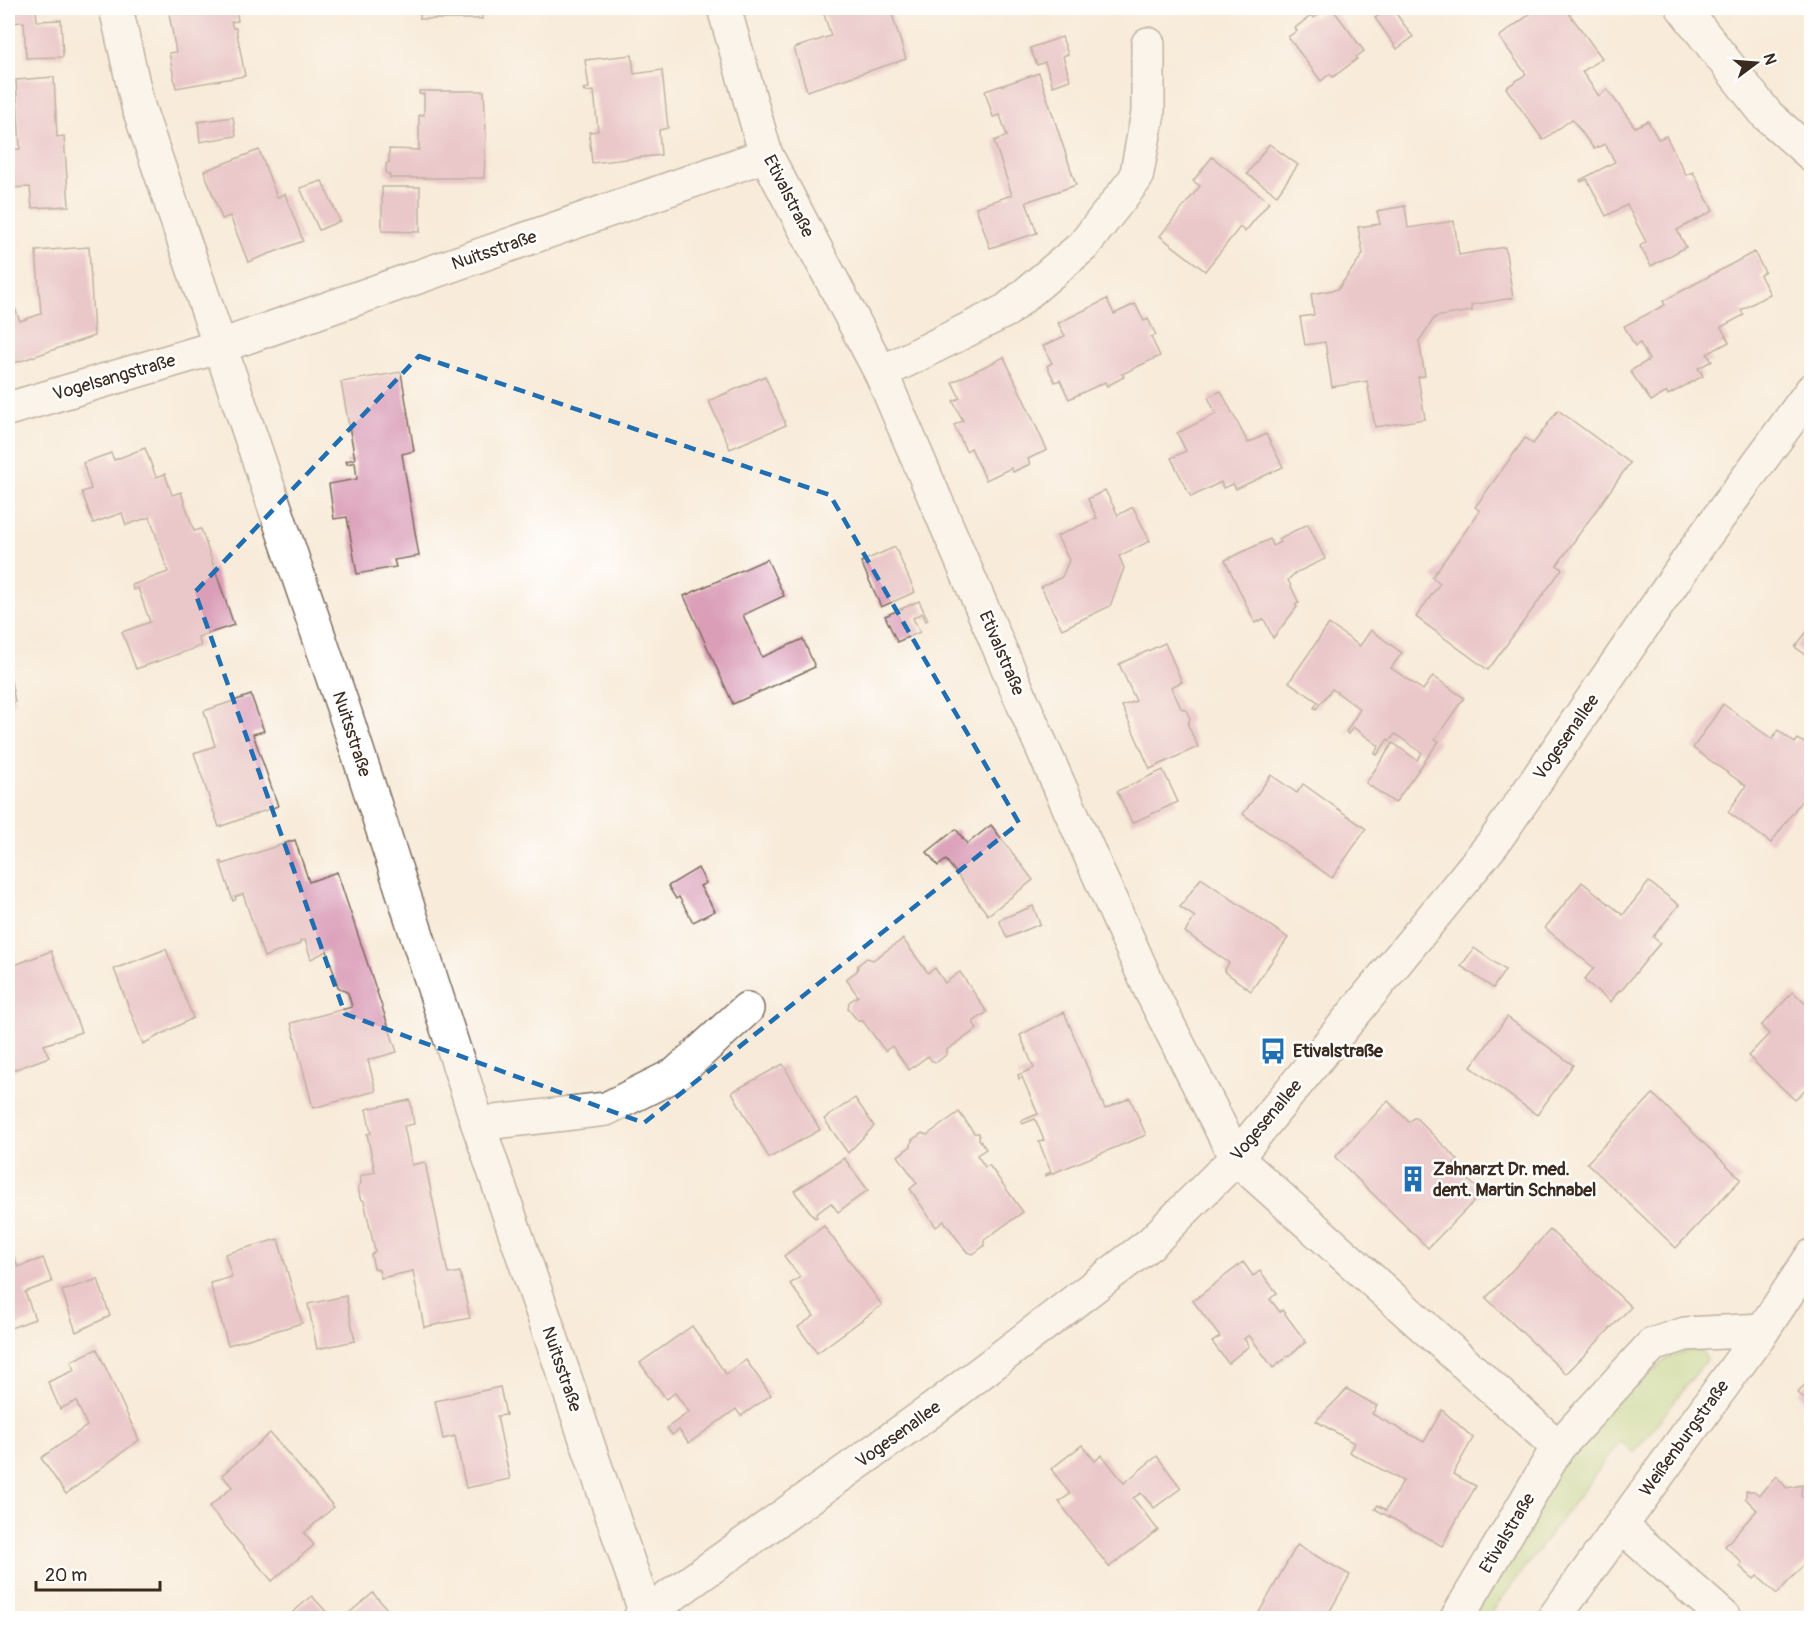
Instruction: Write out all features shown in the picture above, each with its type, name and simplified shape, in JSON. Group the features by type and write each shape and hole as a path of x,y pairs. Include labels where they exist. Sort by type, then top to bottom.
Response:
{"street":[{"name":"Nuitsstraße","path":"116,8 138,106 345,712 478,1124 643,1616"},
{"name":"Etivalstraße","path":"724,8 766,155 881,373 1017,690 1146,978 1236,1158 1558,1447"},
{"path":"1683,8 1767,115 1812,155"},
{"path":"881,373 1007,310 1083,246 1136,178 1148,113 1148,44"},
{"name":"Nuitsstraße","path":"221,346 766,155"},
{"name":"Vogelsangstraße","path":"8,409 221,346"},
{"name":"Vogesenallee","path":"643,1616 932,1410 1151,1243 1236,1158 1494,842 1702,540 1812,390"},
{"path":"478,1124 606,1109 675,1074 747,1010"},
{"name":"Weißenburgstraße","path":"1554,1618 1763,1330 1812,1256"},
{"name":"Etivalstraße","path":"1457,1618 1558,1447 1652,1346 1685,1334 1763,1330"},
{"path":"1621,1526 1725,1618"}],"highlighted area":[{"path":"419,356 830,495 1019,823 644,1123 345,1014 195,592"}],"green space":[{"path":"1690,1350 1702,1350 1707,1359 1634,1453 1620,1441 1487,1618 1467,1618 1561,1446 1669,1357"}],"building":[{"path":"8,8 36,8 37,21 61,20 63,57 26,58 24,22 8,23"},
{"path":"168,8 236,8 238,21 231,22 233,28 236,28 245,76 176,88 169,53 176,52"},
{"path":"420,8 482,8 482,19 420,19"},
{"path":"822,8 890,8 906,59 807,91 794,48 831,36"},
{"path":"1328,8 1332,8 1364,51 1333,77 1330,74 1321,81 1288,37 1297,31 1295,28 1312,15 1314,18"},
{"path":"1390,8 1413,37 1397,49 1375,18"},
{"path":"1538,8 1565,8 1602,58 1582,72 1599,96 1607,89 1635,127 1648,121 1658,139 1666,136 1686,175 1693,172 1713,211 1677,230 1686,247 1651,266 1640,246 1646,242 1627,205 1606,216 1587,179 1581,182 1580,180 1615,162 1605,144 1594,149 1572,119 1543,140 1506,88 1526,74 1499,37"},
{"path":"1062,37 1068,54 1063,56 1070,80 1053,86 1045,62 1037,65 1030,48"},
{"path":"632,55 634,74 662,70 668,128 659,130 661,155 592,163 589,132 598,131 594,91 584,92 583,89 589,88 585,60"},
{"path":"1039,73 1076,185 1026,202 1037,233 990,248 976,207 1012,195 994,141 1007,136 1000,115 993,117 985,91"},
{"path":"54,77 57,137 64,136 69,206 32,208 30,187 8,188 8,149 20,149 16,80"},
{"path":"419,91 484,91 486,134 484,178 390,178 390,175 386,173 389,149 419,150 419,115 424,115 424,94 419,94"},
{"path":"233,117 236,136 200,142 198,122"},
{"path":"1269,144 1298,165 1277,195 1247,174"},
{"path":"259,150 277,197 285,194 303,241 248,262 230,216 222,219 204,171"},
{"path":"1212,157 1269,202 1245,232 1240,227 1205,271 1160,236 1200,186 1193,181"},
{"path":"322,181 340,221 319,230 300,188"},
{"path":"382,187 420,187 420,232 382,231"},
{"path":"1405,206 1408,228 1454,221 1459,255 1505,247 1513,298 1471,305 1472,311 1435,317 1419,341 1425,376 1418,377 1425,419 1375,427 1367,381 1332,387 1325,342 1305,345 1300,317 1314,315 1311,294 1338,289 1363,254 1358,227 1380,224 1377,211"},
{"path":"89,247 94,336 9,365 8,309 14,306 20,321 41,314 36,251"},
{"path":"1754,252 1765,272 1760,275 1770,294 1741,310 1744,315 1721,327 1729,342 1707,354 1712,361 1698,368 1703,376 1668,395 1667,392 1651,401 1630,371 1649,360 1640,343 1635,346 1624,326 1665,305 1663,301"},
{"path":"1107,299 1114,314 1135,304 1144,321 1148,319 1156,335 1151,337 1160,356 1122,374 1124,377 1107,386 1105,382 1069,399 1060,380 1055,382 1047,366 1052,363 1043,346 1065,336 1058,323"},
{"path":"1004,357 1047,450 1028,459 1030,464 1013,472 1011,468 986,480 971,448 966,451 954,425 963,421 953,401 960,398 952,382"},
{"path":"401,372 414,451 402,454 419,556 394,560 396,567 357,574 347,517 334,519 329,484 357,479 355,462 347,464 346,461 355,459 341,382"},
{"path":"765,376 786,425 730,449 709,401"},
{"path":"1221,391 1248,443 1266,434 1283,467 1236,489 1233,484 1223,488 1221,482 1191,497 1171,458 1186,451 1177,433 1216,414 1208,397"},
{"path":"1558,410 1630,463 1557,565 1562,569 1488,670 1416,617 1440,583 1432,577 1480,511 1475,507 1525,438 1533,444"},
{"path":"145,448 156,477 165,474 172,495 181,492 194,531 201,529 234,625 198,637 201,646 136,669 122,632 150,622 138,588 133,590 132,585 168,572 150,517 126,525 122,513 93,523 82,492 91,489 83,463 111,453 114,460"},
{"path":"1105,490 1118,515 1133,507 1150,541 1119,556 1124,568 1110,606 1062,629 1041,587 1062,577 1069,560 1057,536 1097,518 1088,499"},
{"path":"1308,524 1325,559 1295,573 1288,580 1299,603 1295,604 1297,607 1273,638 1264,619 1255,623 1225,560 1270,539 1273,546 1280,542 1278,539"},
{"path":"895,547 915,592 881,607 861,562"},
{"path":"767,559 784,596 743,615 762,657 803,639 815,667 733,704 684,596"},
{"path":"919,601 928,620 926,621 922,613 913,618 920,632 897,642 885,616"},
{"path":"1329,624 1360,646 1371,630 1402,653 1391,668 1423,690 1433,676 1464,698 1435,739 1439,741 1395,803 1366,783 1393,743 1417,760 1422,753 1395,734 1390,741 1388,739 1377,755 1375,753 1379,746 1353,727 1348,734 1346,732 1360,709 1332,689 1316,709 1314,708 1318,702 1289,682"},
{"path":"1812,625 1812,659 1795,647"},
{"path":"1165,643 1182,682 1171,687 1181,708 1186,710 1190,718 1188,725 1198,747 1150,769 1122,706 1136,701 1119,664"},
{"path":"8,665 15,702 8,704"},
{"path":"251,695 264,731 253,734 278,806 219,827 194,753 215,746 204,711"},
{"path":"1723,704 1772,739 1778,730 1795,743 1798,739 1812,748 1812,786 1771,843 1728,812 1746,786 1693,748"},
{"path":"1163,770 1178,802 1132,823 1117,791"},
{"path":"1271,775 1297,793 1303,784 1366,829 1332,878 1243,814"},
{"path":"991,825 1033,880 988,915 946,860 938,866 927,852 956,829 967,844"},
{"path":"295,840 309,882 337,872 397,1052 368,1060 376,1091 313,1108 291,1023 352,1007 348,993 338,987 327,951 311,959 305,940 264,957 243,894 235,897 233,901 220,862 222,861 223,864"},
{"path":"698,868 706,883 700,886 715,911 693,922 679,897 676,899 668,886"},
{"path":"1201,878 1288,938 1251,991 1224,971 1229,963 1185,932 1195,917 1180,907"},
{"path":"1582,882 1623,915 1649,882 1679,905 1653,937 1660,943 1611,1002 1584,980 1594,968 1545,928"},
{"path":"1033,906 1040,924 1007,938 999,920"},
{"path":"903,939 928,973 935,968 945,983 960,972 987,1012 973,1022 977,1029 947,1050 947,1054 937,1062 932,1061 928,1056 909,1070 892,1046 885,1051 863,1021 858,1021 848,1009 849,1002 858,996 846,979 857,971 858,965 867,958 873,960"},
{"path":"1474,948 1505,970 1493,988 1461,966"},
{"path":"166,949 193,1018 143,1044 114,969"},
{"path":"51,951 81,1032 44,1045 49,1057 8,1072 8,956 11,954 15,965"},
{"path":"1793,992 1812,1010 1812,1082 1795,1100 1748,1056 1769,1034 1761,1026"},
{"path":"1064,1012 1105,1109 1130,1098 1146,1135 1046,1176 1051,1172 1039,1142 1044,1140 1035,1119 1022,1124 1021,1121 1038,1114 1022,1077 1019,1079 1018,1075 1034,1068 1020,1035"},
{"path":"1507,1017 1573,1065 1537,1115 1471,1067"},
{"path":"783,1064 820,1130 769,1158 732,1092"},
{"path":"1653,1094 1741,1179 1676,1248 1587,1163"},
{"path":"855,1098 874,1126 848,1153 824,1119"},
{"path":"410,1100 414,1124 404,1126 412,1165 425,1162 448,1274 460,1272 470,1318 424,1327 413,1271 381,1278 379,1270 374,1268 371,1255 375,1251 364,1201 360,1198 358,1187 361,1183 360,1176 375,1172 367,1134 371,1133 366,1109"},
{"name":"Zahnarzt Dr. med. dent. Martin Schnabel","path":"1388,1101 1409,1122 1415,1117 1458,1160 1453,1165 1482,1193 1428,1248 1335,1157"},
{"path":"959,1112 974,1133 979,1133 979,1139 986,1149 977,1155 985,1167 989,1165 1023,1212 984,1240 984,1246 973,1254 967,1252 944,1221 936,1227 910,1189 917,1183 898,1156 911,1146 912,1140 922,1133 927,1135"},
{"path":"844,1158 868,1190 838,1212 831,1203 816,1214 815,1218 794,1191"},
{"path":"824,1226 882,1305 817,1353 798,1327 814,1316 790,1284 800,1277 784,1256"},
{"path":"1550,1230 1631,1307 1566,1374 1486,1298"},
{"path":"278,1239 302,1323 228,1345 210,1283 232,1277 225,1254"},
{"path":"14,1257 18,1267 43,1258 52,1282 25,1292 35,1319 8,1329 8,1259"},
{"path":"1243,1262 1253,1276 1260,1271 1277,1293 1270,1299 1280,1312 1282,1310 1306,1342 1273,1368 1249,1335 1244,1339 1249,1346 1228,1363 1212,1342 1220,1337 1193,1301"},
{"path":"98,1279 110,1316 76,1332 62,1291"},
{"path":"346,1296 355,1341 317,1349 308,1304"},
{"path":"692,1326 726,1374 746,1360 771,1395 741,1416 736,1409 689,1443 679,1430 672,1435 667,1428 689,1412 675,1393 666,1399 640,1363"},
{"path":"97,1349 139,1440 66,1494 41,1458 87,1426 76,1401 60,1409 48,1382 75,1370 71,1361"},
{"path":"1812,1376 1812,1405 1798,1393"},
{"path":"500,1387 506,1415 497,1416 510,1479 466,1488 455,1436 443,1439 435,1401"},
{"path":"1347,1389 1377,1406 1372,1414 1424,1442 1442,1410 1473,1438 1453,1474 1476,1486 1442,1546 1375,1509 1378,1505 1386,1510 1403,1481 1349,1452 1354,1443 1316,1421"},
{"path":"270,1433 334,1507 304,1533 314,1545 272,1581 209,1507 232,1487 222,1475"},
{"path":"1082,1445 1095,1461 1102,1455 1124,1483 1157,1456 1181,1488 1154,1508 1141,1493 1133,1498 1158,1530 1109,1567 1059,1502 1070,1494 1051,1469"},
{"path":"1776,1476 1787,1488 1802,1485 1801,1496 1812,1505 1812,1556 1777,1594 1757,1576 1754,1579 1739,1566 1742,1563 1725,1546 1757,1510 1746,1499 1746,1491 1754,1491 1759,1495"},
{"path":"1297,1545 1350,1575 1326,1618 1262,1618 1257,1616"},
{"path":"373,1593 395,1618 343,1618"},
{"path":"312,1596 332,1618 286,1618"}],"place":[{"name":"Etivalstraße","path":"1273,1051"},
{"name":"Zahnarzt Dr. med. dent. Martin Schnabel","path":"1413,1179"}]}
